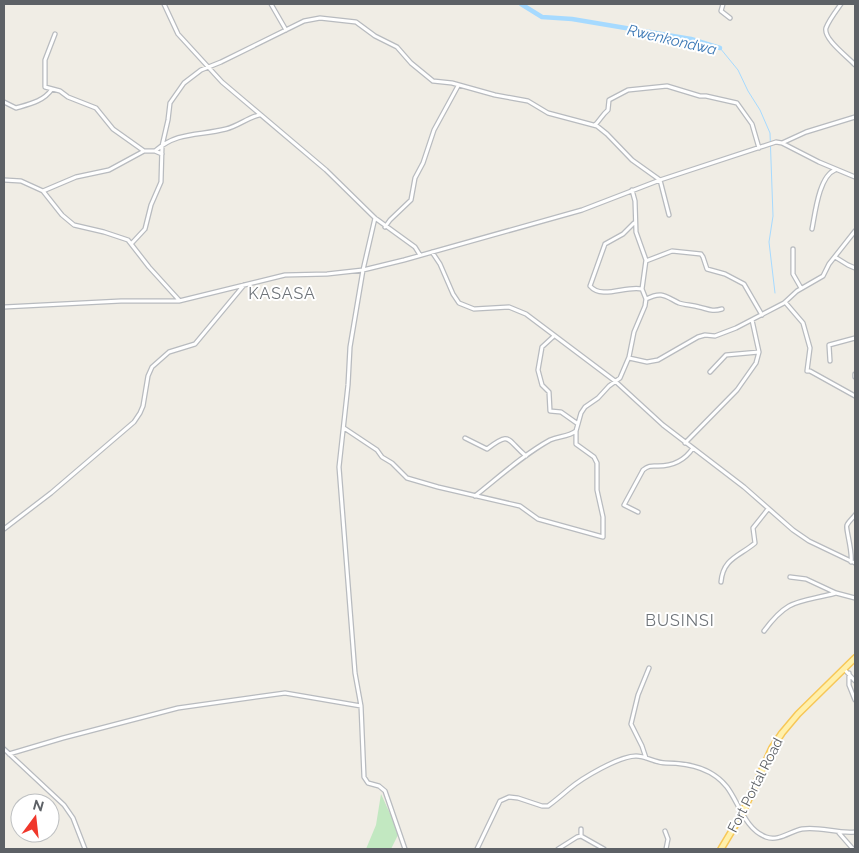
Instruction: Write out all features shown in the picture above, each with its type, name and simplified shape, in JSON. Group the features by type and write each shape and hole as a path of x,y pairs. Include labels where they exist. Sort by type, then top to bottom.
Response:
{"main road":[{"name":"Fort Portal Road","path":"721,849 742,814 772,748 782,733 804,708 846,671 855,658"}],"street":[{"path":"164,4 178,34 208,68 260,115 333,176 385,227 412,244 420,255"},
{"path":"271,4 286,30"},
{"path":"723,4 721,11 730,18"},
{"path":"841,4 826,28 826,33 828,39 855,65"},
{"path":"132,243 145,229 149,211 161,182 162,146 172,99 190,77 201,70 304,21 315,18 356,22 375,36 400,50 430,80 452,83 499,96 528,101 548,113 600,128 632,160 660,180 669,215"},
{"path":"55,34 45,60 44,85 96,108 113,129 144,151"},
{"path":"385,227 411,200 415,178 423,163 434,130 458,86"},
{"path":"594,126 603,113 608,110 609,100 624,92 667,86 700,96 737,103 754,126 759,148"},
{"path":"4,102 14,108 22,107 48,95 52,89"},
{"path":"155,151 178,137 225,129 260,115"},
{"path":"782,143 806,132 855,117"},
{"path":"599,120 600,128"},
{"path":"4,307 121,301 179,301 286,275 327,274 363,270 582,210 707,163 776,142 782,143 835,170 855,176"},
{"path":"43,191 76,177 109,170 144,151 155,151 162,154"},
{"path":"812,229 820,194 828,175 835,170"},
{"path":"4,180 21,182 43,191 62,215 74,225 125,238 132,243 149,267 179,301"},
{"path":"344,428 377,450 382,457 392,463 407,478 520,506 538,519 603,537 602,517 597,490 597,463 594,457 576,444 576,431 583,409 598,398 614,381 620,378 629,358 634,332 645,306 646,298 642,289 646,261 634,223 636,201 632,190"},
{"path":"375,218 363,270 350,347 340,457 340,488 355,673 361,706 366,780 385,791 406,849"},
{"path":"634,223 623,234 605,244 590,286 595,291 600,292 634,287 642,289"},
{"path":"629,358 654,361 698,337 706,335 715,336 762,315 785,302 801,288 823,276 855,231"},
{"path":"793,249 793,274 801,288"},
{"path":"646,261 672,251 701,254 707,269 725,274 744,284 762,315"},
{"path":"432,252 440,264 452,294 459,303 474,309 509,307 517,309 563,341 614,381 685,443 744,487 801,536 853,562"},
{"path":"835,257 855,268"},
{"path":"4,528 51,493 134,422 143,406 148,376 152,367 169,352 195,344 245,285"},
{"path":"646,298 662,295 680,303 711,311 722,309"},
{"path":"785,302 804,326 810,348 807,371 855,396"},
{"path":"685,443 737,390 756,363 758,352 752,320"},
{"path":"554,336 542,347 538,373 542,385 549,392 550,411 561,412 578,424"},
{"path":"830,361 829,345 855,338"},
{"path":"710,372 726,355 758,352"},
{"path":"474,496 526,456 550,441 576,431"},
{"path":"465,438 487,449 500,439 506,438 526,456"},
{"path":"638,512 624,505 643,470 648,466 665,466 676,463 686,458 693,448"},
{"path":"722,582 723,570 731,559 755,543 753,528 768,509"},
{"path":"853,562 852,548 846,526 855,515"},
{"path":"790,577 806,579 836,593 855,598"},
{"path":"764,631 778,613 787,606 795,602 836,593"},
{"path":"646,758 631,724 638,695 649,668"},
{"path":"846,671 855,681"},
{"path":"846,671 855,700"},
{"path":"9,754 178,708 285,693 361,706"},
{"path":"636,756 642,746"},
{"path":"4,749 67,810 78,830 85,849"},
{"path":"477,849 497,805 504,798 518,798 542,806 548,806 570,788 606,765 636,756 661,763 683,763 712,774 726,785 737,801 742,814 759,833 771,838 785,836 803,829 818,828 837,832 855,832"},
{"path":"581,829 581,836"},
{"path":"665,831 668,839 666,849"},
{"path":"837,832 841,833 853,849"},
{"path":"558,849 581,836 604,849"}],"green space":[{"path":"381,794 399,833 391,849 366,849 376,825"}],"waterway":[{"name":"Rwenkondwa","path":"521,4 542,17 572,19 691,39 720,48"},
{"name":"Rwenkondwa","path":"720,48 738,70 760,110 770,133 773,216 769,242 775,293"}],"district":[{"name":"KASASA","path":"282,293"},
{"name":"BUSINSI","path":"680,620"}]}
